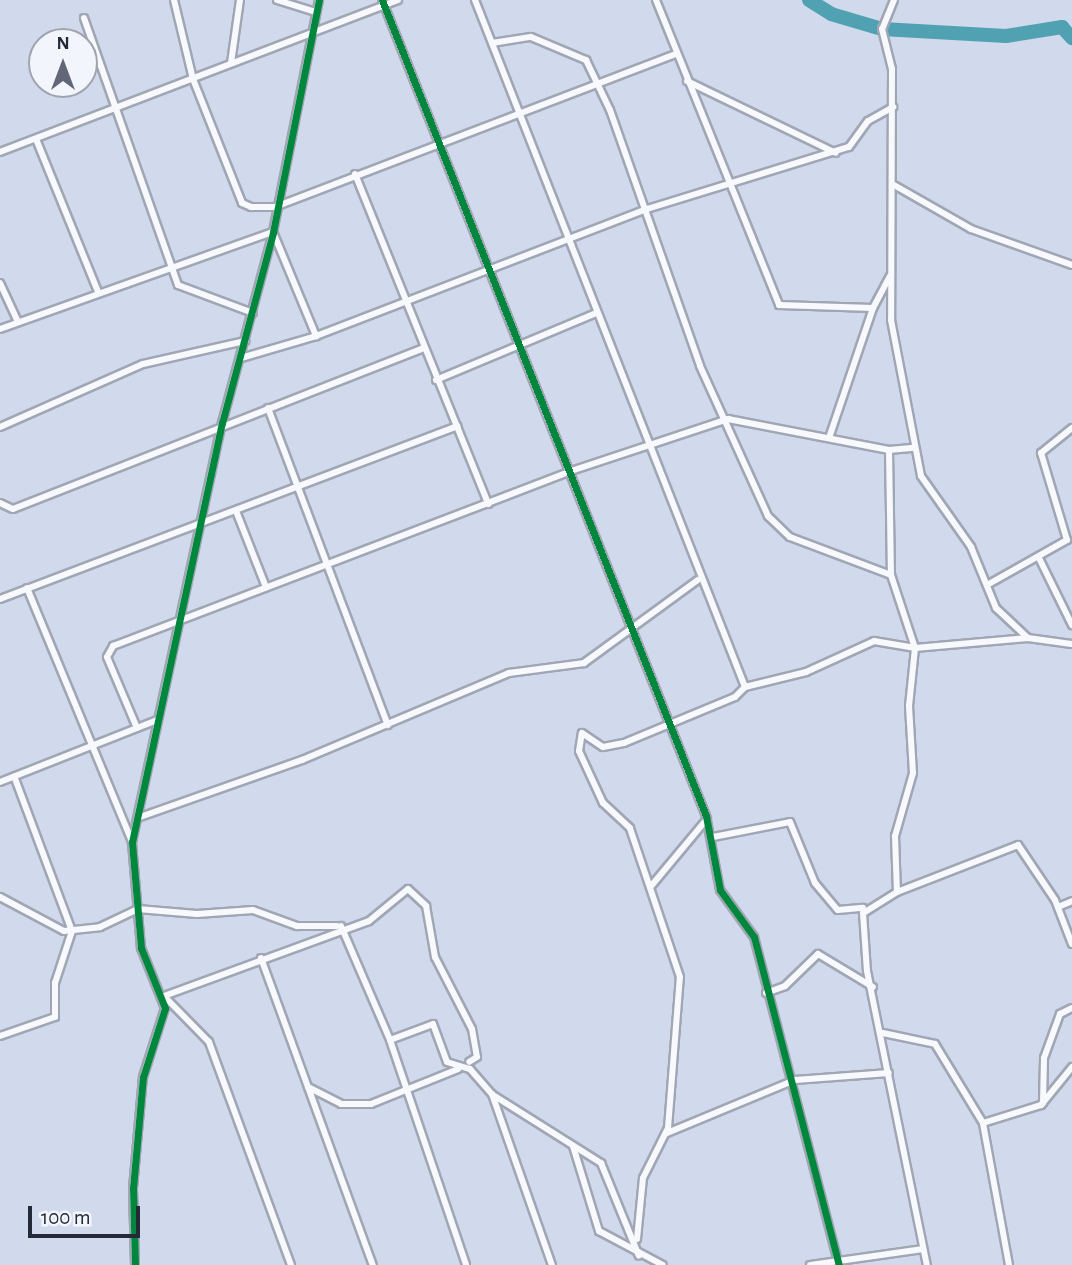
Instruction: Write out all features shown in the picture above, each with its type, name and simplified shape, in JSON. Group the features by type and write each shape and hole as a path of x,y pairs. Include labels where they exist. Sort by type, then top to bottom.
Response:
{"street":[{"path":"174,0 193,79 242,203 275,207 597,81 675,54"},
{"path":"231,63 240,0"},
{"path":"277,0 316,12"},
{"path":"132,842 140,817 157,720 203,523 222,424 273,232 275,207 319,0"},
{"path":"0,152 115,111 382,3 398,0"},
{"path":"475,0 698,580 745,687"},
{"path":"656,0 727,184 779,305 873,308"},
{"path":"894,0 882,29 893,107 891,276 895,362 921,476 971,547 996,608 1028,638"},
{"path":"382,3 707,819 713,837 720,890 754,937 766,993 795,1080 839,1265"},
{"path":"84,18 115,111 175,268 178,285 193,293 253,313"},
{"path":"492,43 552,41 586,60 597,81 647,209 700,366 728,419 775,525 790,537 891,575"},
{"path":"687,81 836,153"},
{"path":"241,358 316,336 647,209 836,153 893,107"},
{"path":"36,139 97,292"},
{"path":"355,174 488,504"},
{"path":"894,185 971,229 1072,265"},
{"path":"0,329 97,292 175,268 273,232"},
{"path":"273,232 316,336"},
{"path":"829,438 873,308 891,276"},
{"path":"0,283 18,322"},
{"path":"436,380 596,313"},
{"path":"0,426 143,364 245,341"},
{"path":"0,503 13,509 222,424 424,348"},
{"path":"268,408 388,726"},
{"path":"137,728 108,651 182,617 327,565 568,472 728,419 889,450 914,448"},
{"path":"0,598 297,489 457,426"},
{"path":"987,585 1067,540 1041,453 1072,428"},
{"path":"889,450 891,575 915,648 909,706 913,772 895,836 897,892"},
{"path":"236,511 266,587"},
{"path":"1039,558 1072,625"},
{"path":"140,817 388,726 509,673 584,663 698,580"},
{"path":"27,588 132,842 145,964 164,996 209,1042 291,1265"},
{"path":"639,1256 637,1239 643,1178 667,1133 680,977 652,885 630,828 603,803 579,751 582,733 603,747 668,726 745,687 806,672 874,641 915,648 1028,638 1072,644"},
{"path":"0,782 157,720"},
{"path":"0,1036 55,1017 54,983 72,931 13,776"},
{"path":"652,885 707,819"},
{"path":"713,837 790,822 815,883 838,910 863,908 1018,845 1058,907 1072,944"},
{"path":"164,996 341,926 369,920 408,889 426,906 435,957 472,1029 477,1057 469,1062"},
{"path":"0,897 72,931 138,909 197,914 253,909 297,926 341,926"},
{"path":"1058,907 1072,901"},
{"path":"863,908 873,987 927,1265"},
{"path":"341,926 390,1040 466,1265"},
{"path":"766,993 785,986 818,954 873,987"},
{"path":"261,958 373,1265"},
{"path":"135,1265 133,1188 143,1077 160,1037 164,996"},
{"path":"1043,1103 1044,1058 1060,1014 1072,1008"},
{"path":"390,1040 433,1024 447,1062 470,1069 492,1094 601,1163 637,1239"},
{"path":"883,1033 935,1044 983,1123 1009,1265"},
{"path":"983,1123 1043,1103 1072,1067"},
{"path":"308,1087 341,1104 371,1104 406,1087 458,1069"},
{"path":"667,1133 795,1080 889,1073"},
{"path":"492,1094 552,1265"},
{"path":"573,1146 596,1227 639,1256 663,1265"},
{"path":"810,1265 836,1257 922,1249"}],"waterway":[{"path":"809,0 831,14 882,29 1006,36 1062,27 1072,38"}],"cycle path":[{"path":"135,1265 133,1188 143,1077 165,1008 141,948 132,842 222,423 273,232 319,0"},
{"path":"382,0 706,816 720,890 754,937 839,1265"}]}
